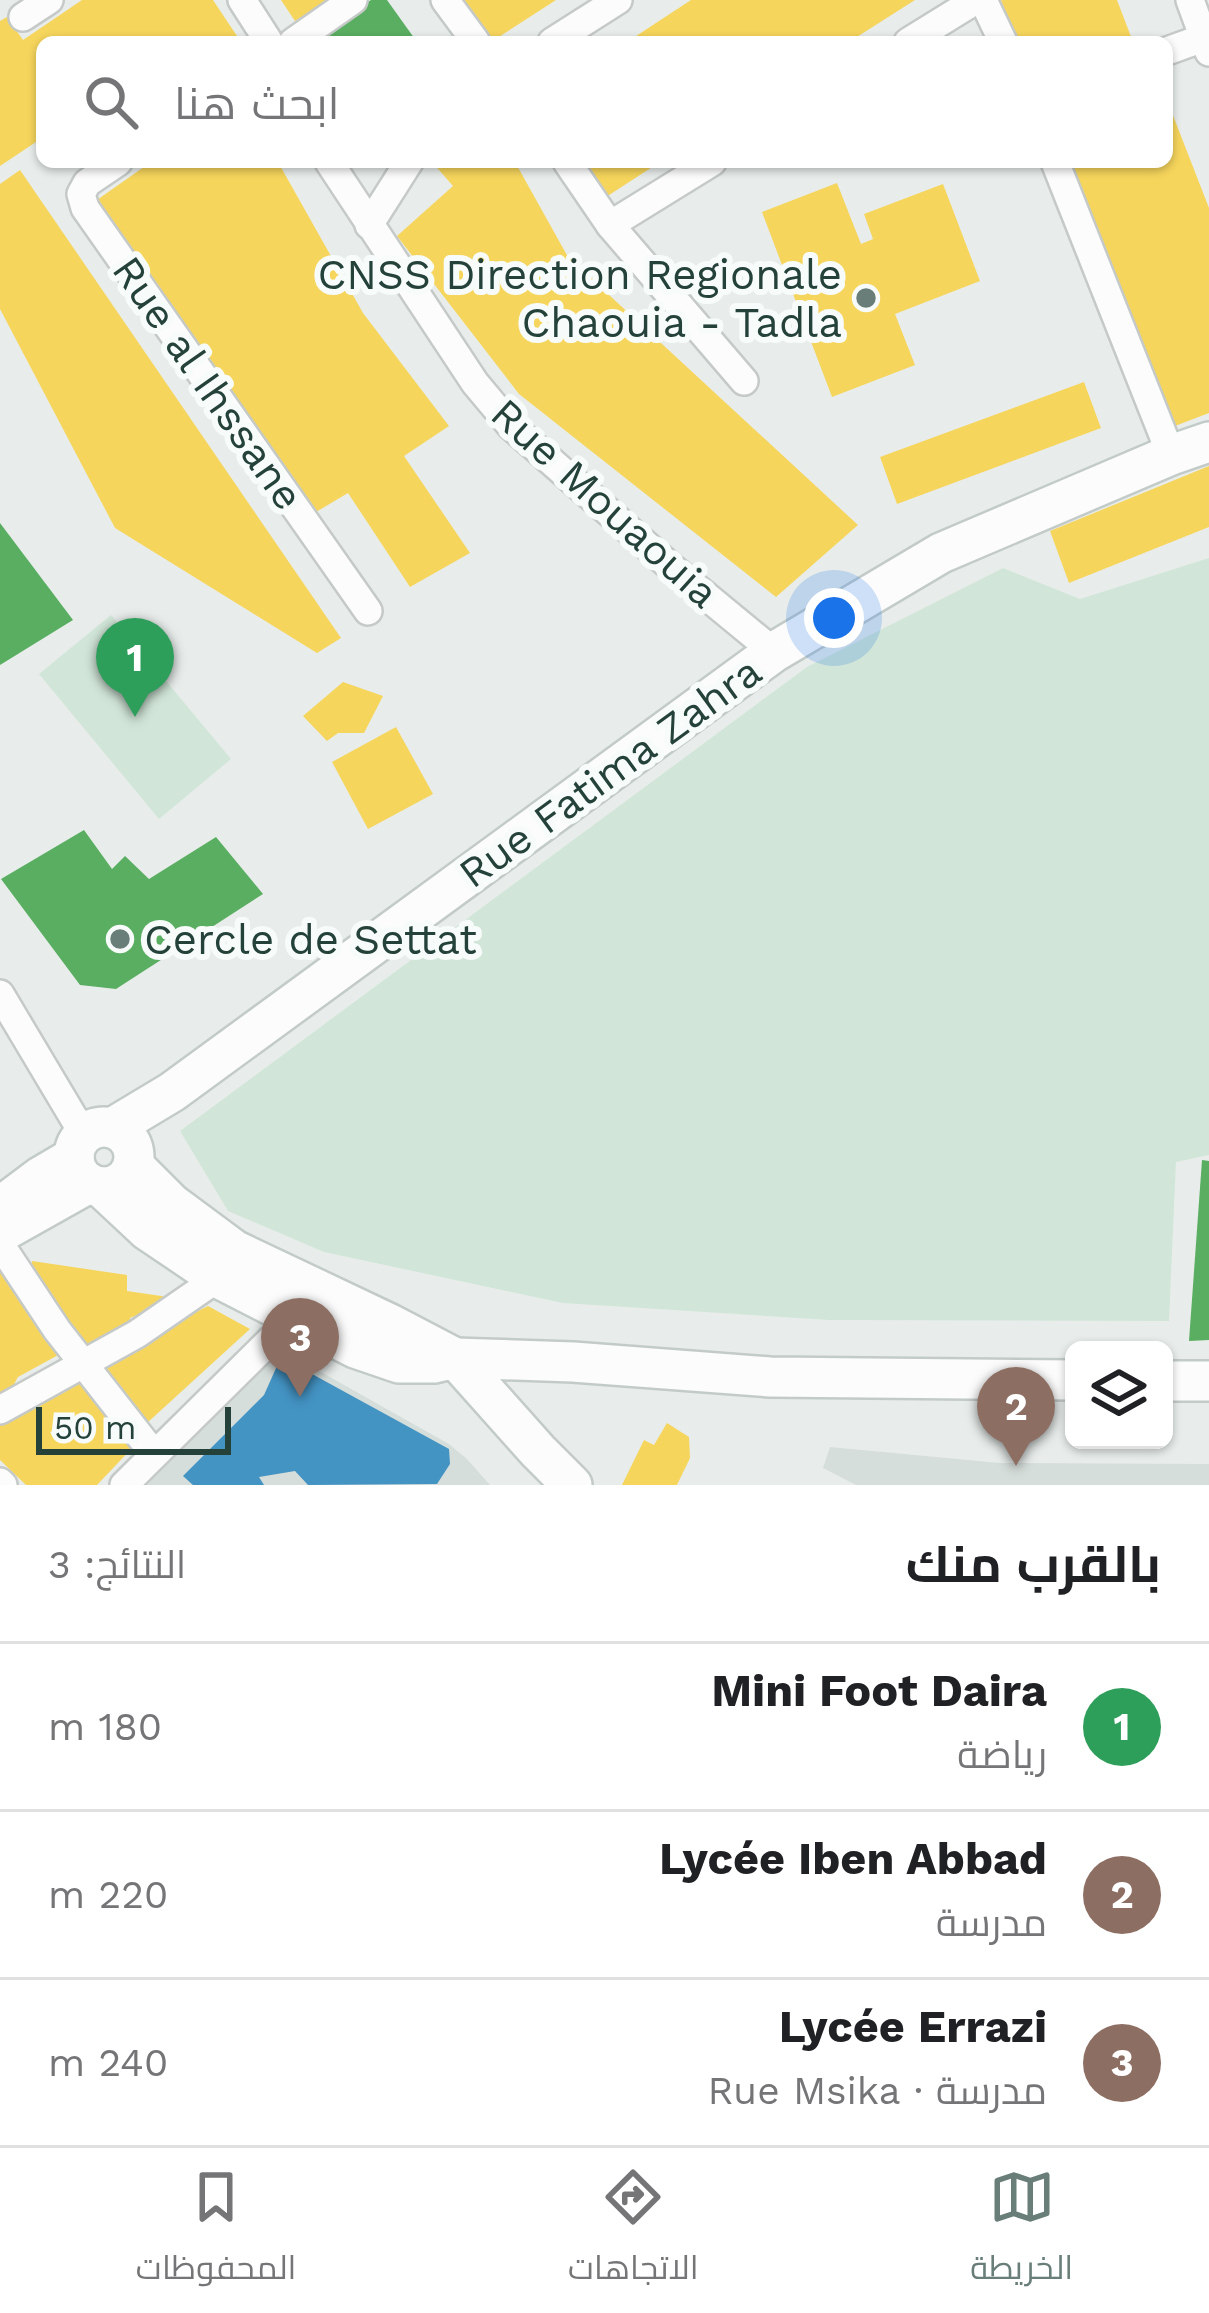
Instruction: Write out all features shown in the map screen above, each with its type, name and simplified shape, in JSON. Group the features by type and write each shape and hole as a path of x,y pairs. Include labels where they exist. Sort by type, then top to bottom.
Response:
{"street":[{"path":"22,17 49,0"},
{"path":"242,0 265,36"},
{"path":"302,36 353,0"},
{"path":"445,0 472,36"},
{"path":"561,36 618,0"},
{"path":"918,36 980,0 1000,36"},
{"path":"1173,50 1206,45 1190,0"},
{"name":"Rue al Ihssane","path":"109,168 87,183 81,194 85,208 368,611"},
{"name":"Rue Mouaouia","path":"341,168 369,225 475,383 511,427 774,652"},
{"path":"369,225 405,168"},
{"path":"571,168 610,225 744,381"},
{"path":"610,225 702,168"},
{"path":"1056,168 1171,455"},
{"name":"Rue Fatima Zahra","path":"104,1158 172,1093 774,652 940,553 1209,442"},
{"path":"0,994 147,1230 218,1278 387,1360 412,1364 455,1358 573,1362 770,1377 1065,1381"},
{"path":"0,1207 40,1178 104,1158"},
{"path":"0,1233 104,1158"},
{"path":"104,1158 235,1250 455,1358 572,1485"},
{"path":"0,1244 37,1301 154,1454"},
{"path":"0,1411 136,1334 218,1278"},
{"path":"124,1485 295,1316"},
{"path":"1173,1381 1209,1381"}],"shaded area":[{"path":"282,1350 449,1444 490,1485 144,1485"},
{"path":"830,1447 1000,1463 1209,1464 1209,1485 856,1485 823,1468"}],"green space":[{"path":"1209,558 1209,1155 1176,1162 1169,1321 829,1320 563,1303 324,1252 228,1211 180,1131 807,667 1003,568 1080,599"},
{"path":"111,615 231,759 159,819 39,674"}],"building: سكن":[{"path":"82,0 213,0 237,36 36,36 36,142 0,166 0,21 7,17 23,40"},
{"path":"281,0 329,0 295,21"},
{"path":"457,0 556,0 500,36 480,36"},
{"path":"691,0 915,0 858,36 636,36"},
{"path":"1001,0 1117,0 1131,36 1015,36"},
{"path":"1173,115 1209,208 1209,413 1175,426 1073,168 1173,168"},
{"path":"142,168 281,168 363,313 449,426 404,456 470,553 410,587 348,493 316,512 94,202"},
{"path":"437,168 518,168 568,257 858,525 776,597 519,394 397,236 453,186"},
{"path":"586,168 651,168 606,197"},
{"path":"20,170 341,638 317,653 115,528 0,309 0,184"},
{"name":"CNSS Direction Regionale Chaouia - Tadla","path":"837,183 861,244 873,239 864,214 943,184 980,281 895,314 915,365 832,397 762,212"},
{"path":"1084,382 1101,428 897,504 880,457"},
{"path":"1209,466 1209,527 1069,583 1050,531"},
{"path":"343,682 383,696 364,733 338,733 327,741 303,716"},
{"path":"396,727 433,794 368,829 332,762"},
{"path":"32,1261 127,1275 127,1291 168,1297 164,1304 130,1318 129,1325 82,1349 31,1268"},
{"path":"0,1268 60,1354 18,1377 11,1390 0,1394"},
{"path":"208,1306 250,1329 147,1423 99,1362"},
{"path":"78,1373 134,1446 97,1485 26,1485 0,1460 0,1420"},
{"path":"667,1423 689,1437 690,1458 677,1485 622,1485 644,1440 654,1445"}],"building: مدارس":[{"path":"281,1357 449,1449 450,1464 437,1484 308,1485 295,1471 259,1477 264,1485 193,1485 183,1476 264,1395"}],"building: مرافق عامة":[{"path":"371,0 387,0 413,36 315,36"},
{"path":"0,523 73,620 0,665"},
{"name":"Cercle de Settat","path":"84,830 112,869 125,856 149,879 216,837 263,894 116,989 80,985 1,879"},
{"path":"1202,1160 1209,1161 1209,1340 1189,1341"}],"place":[{"name":"CNSS Direction Regionale Chaouia - Tadla","path":"866,298"},
{"name":"Mini Foot Daira","path":"135,717"},
{"name":"Cercle de Settat","path":"120,939"},
{"name":"Lycée Errazi","path":"300,1397"},
{"name":"Lycée Iben Abbad","path":"1016,1466"}]}
